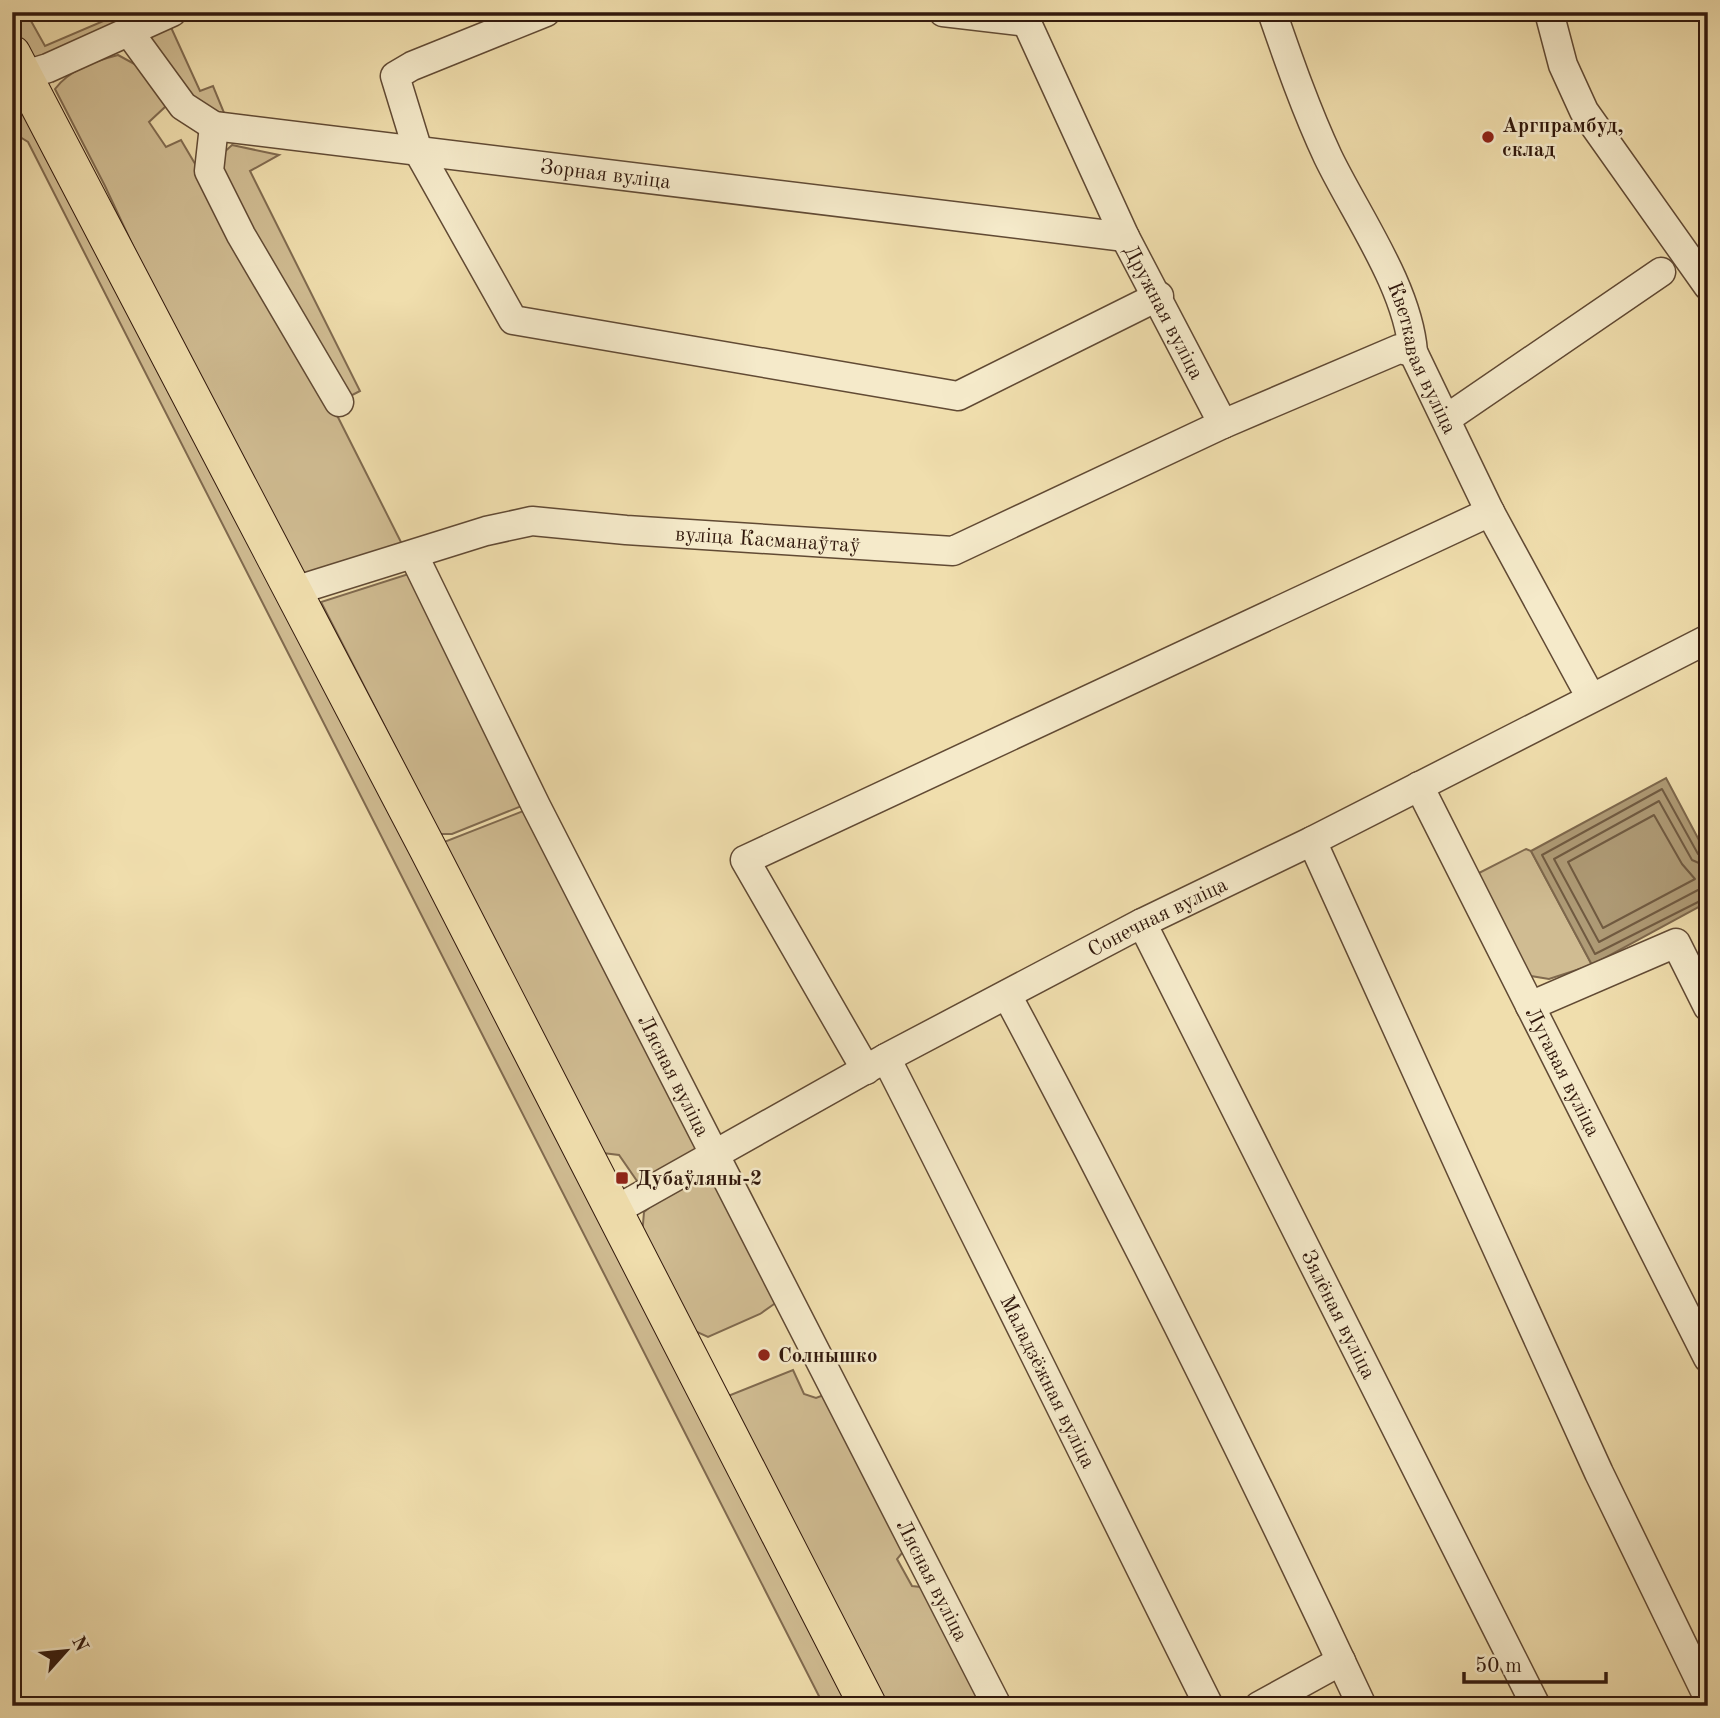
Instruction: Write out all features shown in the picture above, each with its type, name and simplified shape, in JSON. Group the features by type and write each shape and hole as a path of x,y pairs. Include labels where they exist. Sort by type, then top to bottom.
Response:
{"main road":[{"path":"16,69 294,592 868,1706"}],"street":[{"path":"16,69 47,68 172,12"},
{"path":"546,12 412,66 395,76 418,150 513,320 958,396 1158,296"},
{"path":"943,12 1025,17"},
{"name":"Кветкавая вуліца","path":"1272,12 1295,80 1328,158 1371,235 1411,329 1413,352 1490,512 1590,696"},
{"path":"1549,12 1563,65 1584,111 1708,286"},
{"name":"Дружная вуліца","path":"1025,17 1125,237 1223,424"},
{"name":"Зорная вуліца","path":"129,32 183,106 214,126 1125,237"},
{"path":"214,126 209,171 241,235 339,402"},
{"path":"1446,419 1661,272"},
{"path":"1223,424 1399,349 1413,352"},
{"name":"вуліца Касманаўтаў","path":"294,592 486,531 532,521 626,530 953,551 1223,424"},
{"name":"Маладзёжная вуліца","path":"1209,1706 1057,1404 985,1250 876,1064 745,860 1490,512"},
{"name":"Лясная вуліца","path":"414,556 536,806 997,1706"},
{"name":"Сонечная вуліца","path":"614,1210 715,1157 876,1064 1142,923 1312,841 1590,696 1708,639"},
{"name":"Лугавая вуліца","path":"1419,786 1708,1358"},
{"path":"1312,841 1599,1474 1708,1697"},
{"name":"Зялёная вуліца","path":"1142,923 1536,1706"},
{"path":"1530,1006 1676,943 1708,1007"},
{"path":"1007,995 1125,1219 1363,1706"},
{"path":"1259,1706 1341,1661"}],"shaded area":[{"path":"12,12 26,12 45,46 115,16 121,25 33,59 16,38"},
{"path":"169,23 200,91 213,86 227,120 203,120 144,35"},
{"path":"118,55 140,67 166,106 149,122 166,147 181,140 299,340 406,552 298,580 200,389 105,186 55,89 75,71"},
{"path":"12,79 429,848 536,806 715,1157 646,1194 619,1155 586,1151 867,1706 824,1706 28,142 12,132"},
{"path":"232,145 279,155 250,171 360,391 339,402 215,168 220,156"},
{"path":"418,571 529,803 452,834 440,834 321,602"},
{"path":"1526,849 1531,851 1592,965 1549,979 1525,975 1475,875"},
{"path":"703,1178 715,1181 777,1302 760,1314 708,1337 686,1327 642,1236 644,1212 655,1203"},
{"path":"793,1370 804,1394 816,1398 829,1393 907,1547 897,1559 912,1586 930,1588 986,1706 885,1706 723,1398"}],"water":[{"path":"1666,778 1708,857 1708,902 1592,965 1531,851"}],"place":[{"name":"Аргпрамбуд, склад","path":"1488,137"},
{"name":"Дубаўляны-2","path":"622,1178"},
{"name":"Солнышко","path":"764,1355"}]}
